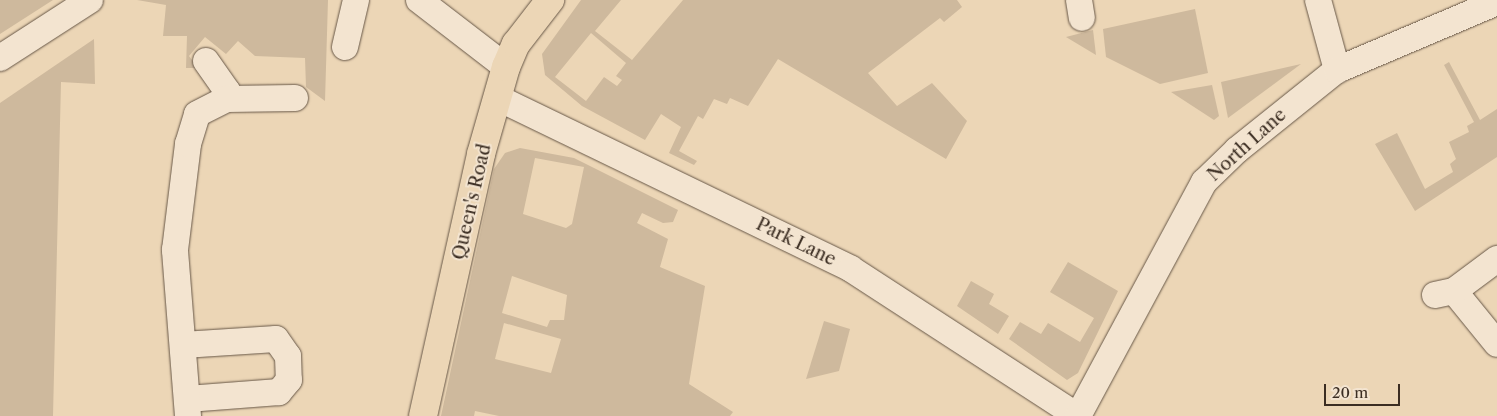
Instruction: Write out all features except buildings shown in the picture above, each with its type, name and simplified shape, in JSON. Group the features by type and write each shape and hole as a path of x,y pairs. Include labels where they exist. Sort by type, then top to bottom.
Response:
{"main road":[{"name":"Queen's Road","path":"423,416 506,67 516,44 550,0"}],"street":[{"path":"0,58 90,0"},
{"path":"345,47 356,0"},
{"path":"419,0 506,67"},
{"path":"1318,0 1337,70"},
{"name":"North Lane","path":"1078,416 1204,182 1337,70 1497,2"},
{"path":"206,62 228,91 239,99"},
{"path":"183,344 276,339 288,356 289,380 279,392 187,408 175,250 188,144 197,114 239,99 295,98"},
{"name":"Park Lane","path":"498,98 851,269 1078,416"},
{"path":"1497,259 1444,293 1497,344"}],"shaded area":[{"path":"0,0 53,0 0,34"},
{"path":"137,0 328,0 325,101 306,87 305,58 255,56 238,41 226,54 205,37 189,56 198,68 186,68 187,36 163,36 166,5"},
{"path":"581,0 621,0 595,31 632,60 683,0 957,0 962,7 944,22 940,18 868,73 897,106 932,83 967,121 946,159 778,59 748,106 730,98 727,104 714,99 703,119 698,116 679,151 697,161 694,165 669,153 681,127 661,114 645,140 582,106 545,75 542,54","holes":["591,33 626,63 616,76 622,80 617,86 604,77 586,101 555,77"]},
{"path":"1195,9 1208,73 1160,84 1106,57 1103,29"},
{"path":"1093,30 1096,55 1066,37"},
{"path":"94,39 95,84 61,82 53,416 0,416 0,103"},
{"path":"1449,62 1480,120 1497,109 1497,157 1415,211 1375,144 1397,133 1425,189 1453,172 1450,164 1456,159 1449,142 1469,132 1467,126 1474,122 1444,65"},
{"path":"1301,64 1228,118 1221,82"},
{"path":"1212,85 1219,116 1214,120 1171,92"},
{"path":"520,148 574,158 678,210 673,222 663,223 642,213 637,223 668,239 660,267 705,286 689,384 733,412 730,416 499,416 475,411 474,416 441,416 494,169 505,153","holes":["535,158 584,167 572,224 566,228 523,214","512,276 567,295 564,320 550,320 547,327 502,313","504,323 561,339 551,373 495,359"]},
{"path":"1068,262 1118,291 1078,373 1067,380 1009,339 1020,322 1041,334 1048,323 1080,342 1094,318 1050,292"},
{"path":"971,281 994,294 989,304 1009,316 998,334 957,306"},
{"path":"824,321 850,329 839,371 806,379"}]}
